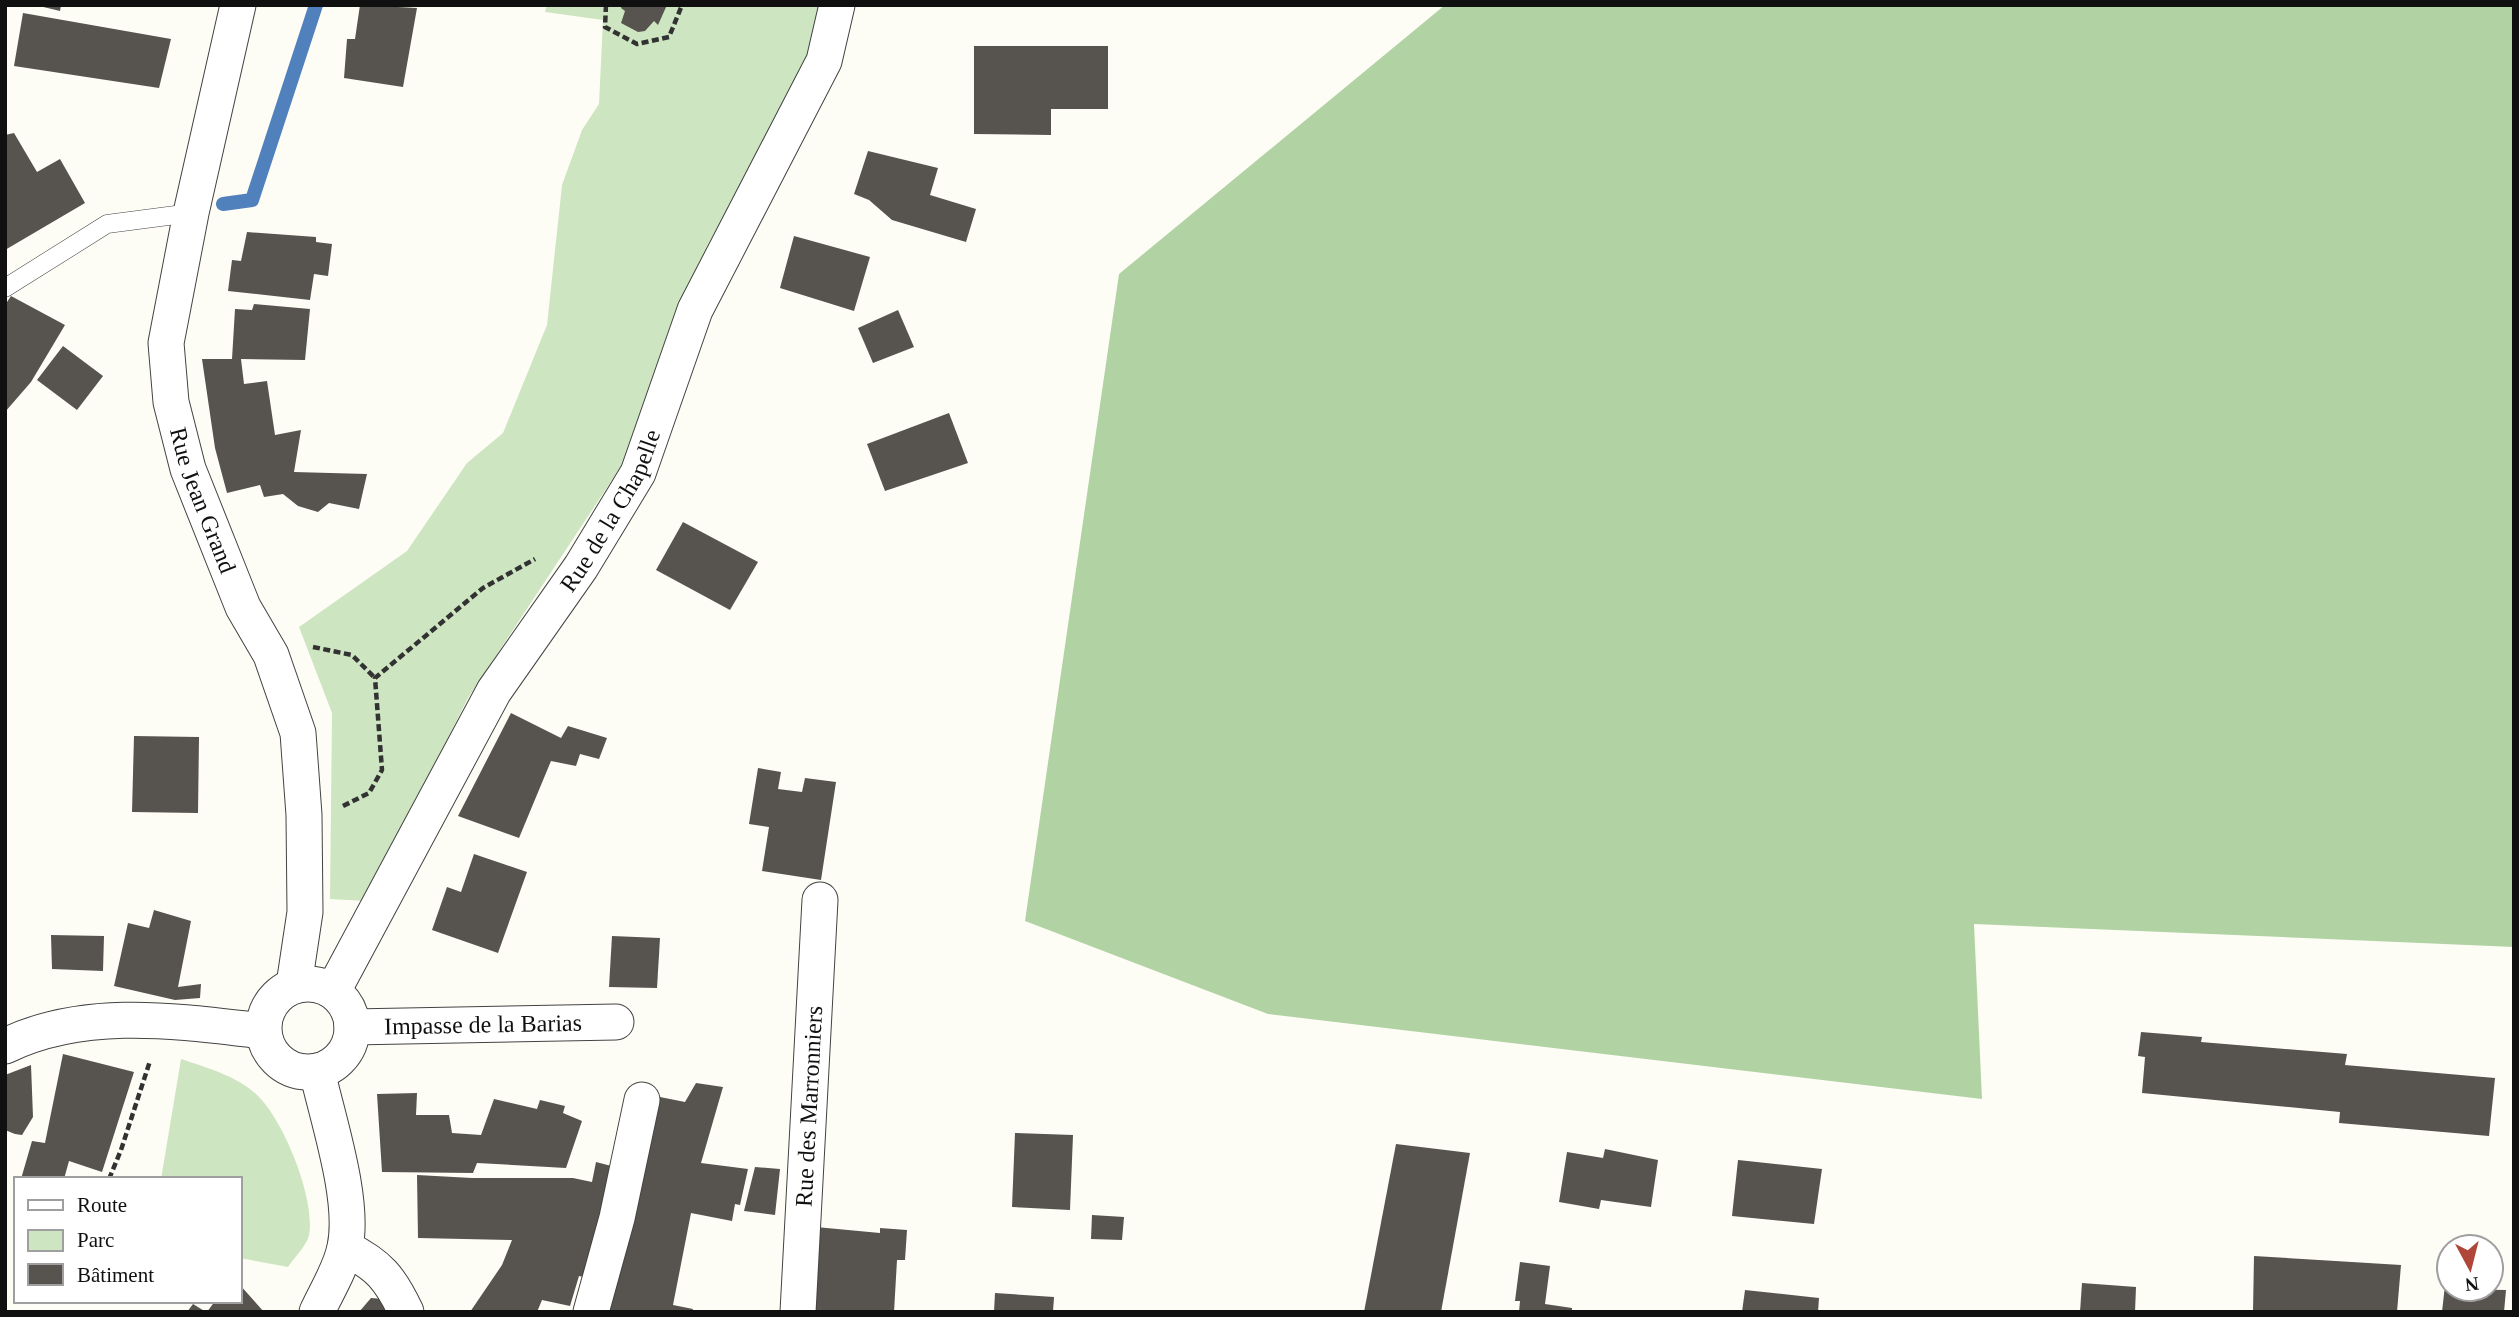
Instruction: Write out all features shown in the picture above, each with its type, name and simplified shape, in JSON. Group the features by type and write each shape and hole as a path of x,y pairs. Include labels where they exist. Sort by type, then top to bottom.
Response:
{"street":[{"name":"Rue Jean Grand","path":"239,5 191,213 166,342 171,402 188,469 243,607 271,655 298,733 304,815 305,912 294,985"},
{"name":"Rue de la Chapelle","path":"333,992 494,691 581,567 638,473 695,310 824,61 837,5"},
{"name":"Rue des Marronniers","path":"798,1312 820,900"},
{"path":"294,985 321,985 333,992 347,1007 352,1027 351,1039 338,1060 317,1071 301,1073 287,1068 274,1058 262,1031 264,1016 271,1003 294,985"},
{"path":"5,1046 22,1038 91,1020 158,1021 262,1031"},
{"name":"Impasse de la Barias","path":"352,1027 616,1022"},
{"path":"317,1071 341,1174 346,1217 345,1248 317,1312"},
{"path":"592,1312 617,1218 642,1100"},
{"path":"345,1248 373,1262 393,1284 406,1312"}],"lane":[{"path":"5,288 107,224 191,213"}],"path":[{"path":"606,5 605,27 637,44 669,37 682,5"},
{"path":"375,678 483,588 536,558"},
{"path":"271,655 304,645 352,655 375,678 382,770 369,793 331,812 304,815"},
{"path":"109,1177 121,1150 152,1055 158,1021"}],"green space":[{"path":"547,5 826,5 814,57 708,244 671,329 637,442 468,698 366,901 330,899 332,713 299,627 407,551 467,463 503,433 547,325 562,185 582,130 599,104 603,20 545,12"},
{"path":"1445,5 2514,5 2514,947 1974,924 1982,1099 1268,1014 1025,921 1119,274"},
{"path":"181,1059 222,1073 241,1083 268,1108 287,1142 303,1182 310,1220 308,1239 288,1267 242,1258 242,1177 161,1177"}],"building":[{"path":"35,5 61,5 60,11"},
{"path":"360,5 417,8 403,87 344,78 347,39 355,39"},
{"path":"622,5 667,5 658,25 654,21 645,31 638,32 621,23 625,11 621,8"},
{"path":"23,13 171,39 159,88 14,66"},
{"path":"974,46 1108,46 1108,109 1051,109 1051,135 974,134"},
{"path":"14,133 37,172 60,159 85,203 5,250 5,135"},
{"path":"868,151 938,168 930,195 976,209 966,242 892,220 869,200 854,194"},
{"path":"247,232 316,237 316,242 332,244 328,276 314,274 310,300 228,291 232,260 241,261"},
{"path":"794,236 870,257 854,311 780,288"},
{"path":"11,296 65,325 31,382 5,412 5,305"},
{"path":"254,304 310,309 305,360 241,359 244,384 267,381 275,435 301,430 294,472 367,474 359,509 329,503 318,512 298,506 283,494 264,497 260,485 227,493 215,448 202,359 232,359 235,309 252,310"},
{"path":"898,310 914,347 873,363 858,328"},
{"path":"63,346 103,376 77,410 37,380"},
{"path":"949,413 968,463 885,491 867,444"},
{"path":"683,522 758,562 730,610 656,570"},
{"path":"511,713 561,738 568,726 607,738 599,759 580,754 576,766 551,761 519,838 458,816"},
{"path":"134,736 199,737 198,813 132,812"},
{"path":"758,768 781,772 778,789 802,792 805,778 836,782 821,880 762,871 769,827 749,824"},
{"path":"474,854 527,872 498,953 432,930 447,887 461,892"},
{"path":"154,910 191,921 178,987 201,984 200,998 175,1000 114,986 128,923 149,928"},
{"path":"51,935 104,936 103,971 52,969"},
{"path":"612,936 660,938 657,988 609,987"},
{"path":"2141,1032 2202,1037 2201,1042 2347,1054 2345,1065 2495,1078 2489,1136 2339,1123 2340,1112 2142,1093 2145,1057 2138,1056"},
{"path":"63,1054 134,1072 102,1172 69,1161 65,1177 22,1177 32,1141 45,1143"},
{"path":"31,1065 33,1117 22,1135 15,1134 5,1130 5,1075"},
{"path":"696,1083 723,1087 701,1163 748,1169 740,1205 735,1204 732,1221 691,1213 673,1305 693,1309 692,1312 604,1312 655,1096 685,1102"},
{"path":"417,1093 416,1115 449,1115 452,1133 481,1135 494,1099 537,1109 540,1100 565,1106 563,1113 582,1121 566,1168 477,1163 473,1173 382,1172 377,1094"},
{"path":"1015,1133 1073,1135 1070,1210 1012,1207"},
{"path":"1396,1144 1470,1153 1441,1312 1364,1312"},
{"path":"1605,1149 1658,1160 1651,1207 1601,1200 1599,1209 1559,1202 1567,1152 1603,1158"},
{"path":"1738,1160 1822,1169 1814,1224 1732,1216"},
{"path":"596,1162 619,1168 588,1278 579,1276 570,1306 542,1300 537,1312 470,1312 502,1265 512,1240 418,1238 417,1175 573,1178 592,1182"},
{"path":"755,1167 780,1169 775,1215 744,1211"},
{"path":"1092,1215 1124,1217 1122,1240 1091,1239"},
{"path":"816,1227 880,1233 880,1228 907,1230 905,1260 897,1260 894,1312 809,1312"},
{"path":"2254,1256 2401,1265 2397,1312 2253,1312"},
{"path":"1520,1262 1550,1266 1545,1304 1572,1308 1572,1312 1519,1312 1520,1301 1515,1301"},
{"path":"2082,1283 2136,1287 2135,1312 2080,1312"},
{"path":"242,1287 264,1312 207,1312 214,1303 242,1303"},
{"path":"1745,1290 1819,1298 1818,1312 1742,1312"},
{"path":"995,1293 1054,1297 1053,1312 994,1312"},
{"path":"371,1298 383,1299 388,1312 359,1312"},
{"path":"2443,1303 2505,1303 2504,1312 2442,1312"},
{"path":"193,1304 206,1312 187,1312"}],"waterway":[{"path":"223,204 252,200 316,5"}]}
